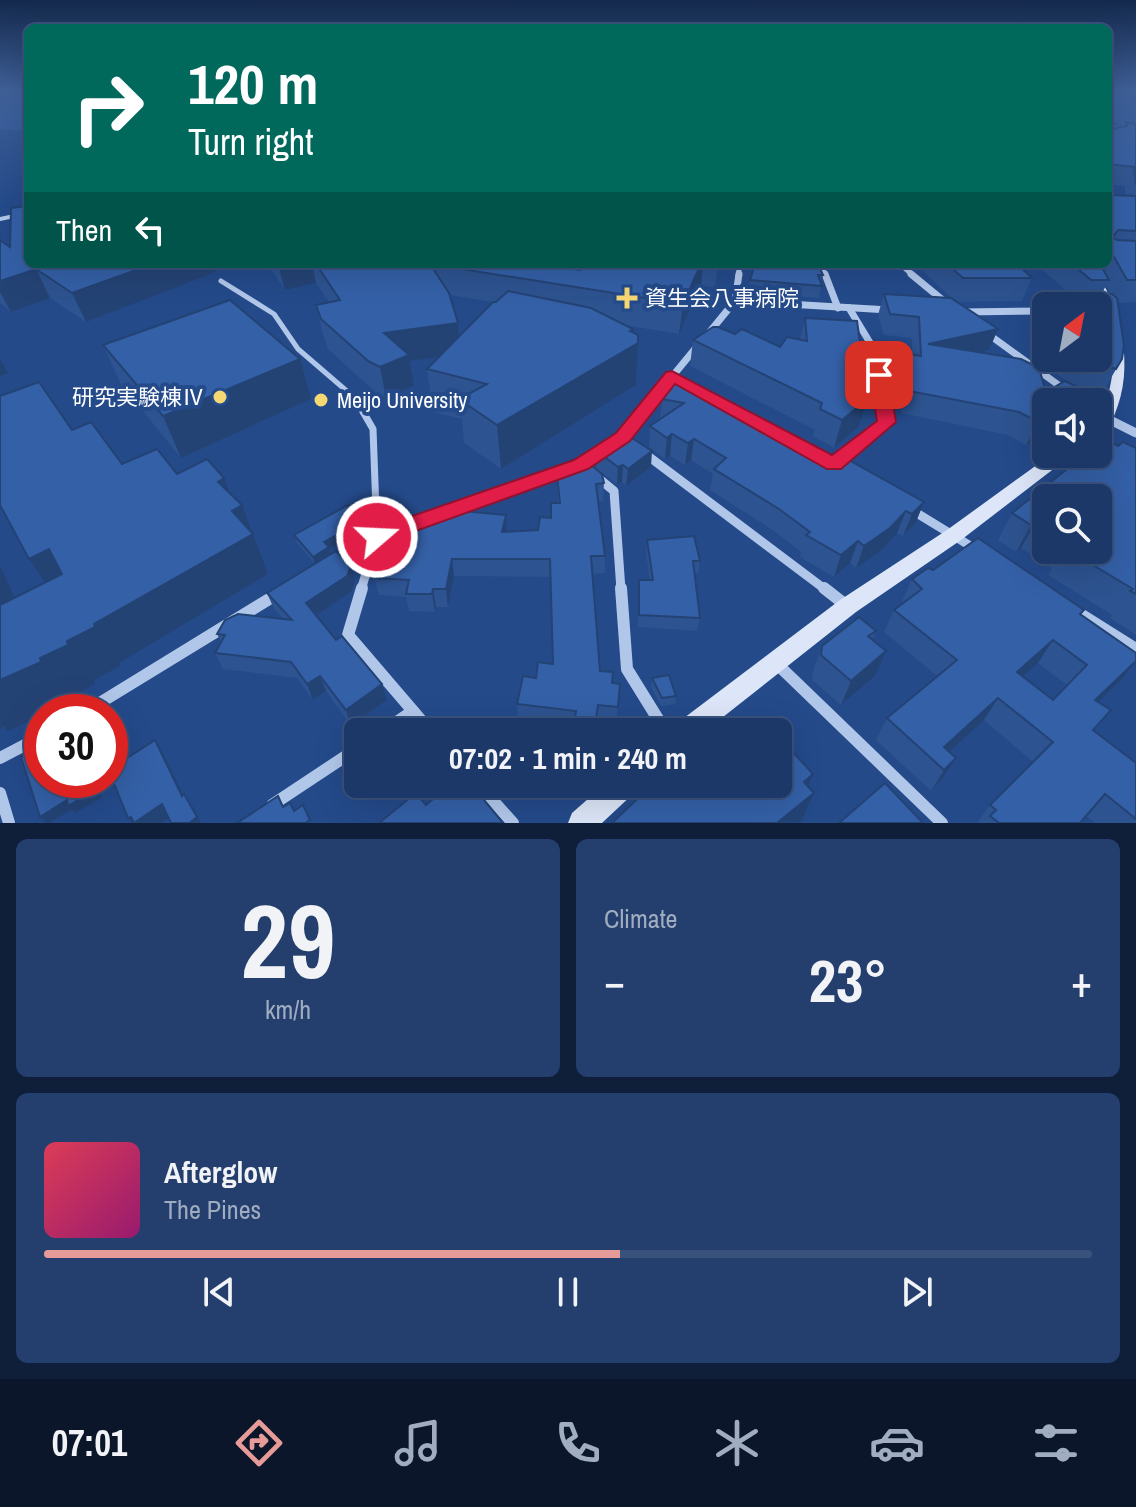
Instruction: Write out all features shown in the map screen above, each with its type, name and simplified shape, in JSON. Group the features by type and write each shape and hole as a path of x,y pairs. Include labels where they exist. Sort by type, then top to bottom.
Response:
{"street":[{"path":"315,572 377,537 581,465 623,437 735,301 739,268"},
{"path":"823,268 838,308"},
{"path":"905,268 970,321"},
{"path":"1089,268 1123,310 1136,362 1133,383 1124,403 1112,413"},
{"path":"735,301 895,310"},
{"path":"834,464 887,422 875,351 849,308"},
{"path":"1112,310 1123,310"},
{"path":"957,312 1032,311"},
{"path":"982,330 1063,388"},
{"path":"672,376 712,398"},
{"path":"1112,425 1136,433"},
{"path":"780,435 847,472"},
{"path":"623,437 848,606"},
{"path":"581,465 614,491 627,669 657,718"},
{"path":"703,718 848,606 954,535 1045,468"},
{"path":"901,504 993,559"},
{"path":"377,537 348,635 419,718"},
{"path":"115,694 289,588"},
{"path":"1058,600 1136,649"},
{"path":"776,663 942,823"},
{"path":"403,718 413,711"},
{"path":"0,758 24,745"},
{"path":"257,815 344,757"},
{"path":"0,793 9,823"},
{"path":"491,798 513,823"},
{"path":"582,823 610,798"}],"lane":[{"path":"0,219 24,214"},
{"path":"221,281 274,314 298,349 356,399 373,429 377,537"}],"shaded area":[{"path":"1112,129 1136,129 1136,139 1112,135"}],"building":[{"path":"1112,129 1136,129 1136,185 1134,167 1112,164"},
{"path":"1112,195 1136,196 1136,231 1118,230 1113,237"},
{"path":"24,206 24,268 142,268 72,293 36,269 0,281 0,240 10,247 11,208"},
{"path":"1112,237 1136,241 1136,280 1127,280 1112,253"},
{"path":"319,268 433,268 449,293 458,323 384,333 409,355 380,367 368,361 321,319 316,305 340,300"},
{"path":"455,268 699,268 683,304"},
{"path":"754,268 820,268 823,275 818,275 822,286 750,280"},
{"path":"952,268 1021,268 1032,278 963,278"},
{"path":"1077,268 1102,268 1109,280 1091,280"},
{"path":"508,291 591,308 633,329 630,331 638,335 638,343 497,425 459,399 487,384 427,369 493,302"},
{"path":"884,294 951,298 998,329 928,344 1021,359 1032,364 1032,372 1040,372 1045,388 1032,388 1032,419 1019,412 909,391 909,354 921,356 919,317 890,314"},
{"path":"1112,294 1117,298 1124,345 1122,359 1116,369 1112,368"},
{"path":"230,300 300,359 163,416 103,345"},
{"path":"805,318 857,321 868,399 842,420 820,409 822,403 693,340 718,327 735,334 742,329 780,347 787,337 807,341"},
{"path":"1065,381 1080,388 1053,388"},
{"path":"39,382 72,430 91,422 122,464 157,449 177,474 207,459 224,478 218,482 242,505 232,511 253,534 94,624 95,627 67,641 68,645 40,658 41,662 0,680 0,605 62,574 49,549 29,559 0,505 0,396"},
{"path":"667,382 695,387 800,440 795,444 828,462 832,459 839,463 845,458 924,502 912,514 906,511 890,528 864,546 858,541 841,555 806,535 810,532 779,509 714,469 726,458 694,439 688,443 672,434 667,438 650,426 684,403 662,399"},
{"path":"627,435 652,451 628,469 623,465 618,467 597,451"},
{"path":"1123,442 1136,448 1136,594 1130,591 1133,589 1091,564 1112,564 1112,484 1048,484 1068,468 1112,468 1112,443 1118,446"},
{"path":"582,458 602,474 604,483 596,484 605,556 591,556 600,671 613,672 612,683 620,684 618,707 598,705 596,718 575,717 576,711 517,704 523,676 536,678 538,662 553,664 550,559 452,559 446,589 433,589 432,594 406,594 409,580 374,578 396,526 411,528 450,510 506,515 502,532 538,530 540,517 551,518 551,503 560,503 556,466 572,465 571,460"},
{"path":"1032,497 1031,525 1012,513"},
{"path":"348,505 359,516 346,524 350,528 324,542 329,547 313,557 294,535"},
{"path":"694,536 700,561 693,561 700,618 639,615 639,580 653,580 647,540"},
{"path":"978,538 1084,610 1080,614 1136,653 1136,661 1095,700 1111,710 1093,730 1136,763 1136,819 1105,794 1080,823 999,823 990,816 996,810 990,805 1053,742 998,698 944,747 956,758 944,770 887,718 957,660 894,610 922,589 912,579 928,568 933,570","holes":["1053,640 1087,665 1053,700 1017,672"]},
{"path":"336,551 351,566 347,576 306,603 336,640 342,636 382,684 346,710 320,676 307,684 291,662 215,653 225,635 217,634 225,620 238,614 292,620 267,593"},
{"path":"859,617 876,631 868,636 886,651 851,681 821,655 822,646"},
{"path":"669,675 676,696 662,698 652,678"},
{"path":"155,740 182,796 184,794 197,817 189,823 171,823 162,804 134,823 131,817 128,818 120,798 128,798 128,757"},
{"path":"792,751 813,774 804,782 814,793 777,823 612,823 638,798 792,798"},
{"path":"885,783 923,823 839,823"},
{"path":"278,796 283,807 290,803 294,811 303,805 310,820 305,823 237,823"},
{"path":"34,798 81,798 68,806 67,800 40,817"},
{"path":"410,798 420,798 426,805 434,798 482,798 503,823 379,823"}],"place":[{"name":"資生会八事病院","path":"627,298"},
{"name":"研究実験棟Ⅳ","path":"220,397"},
{"name":"Meijo University","path":"321,400"}],"route":[{"path":"377,537 581,465 623,437 672,376 834,464 887,422 879,375"}]}
